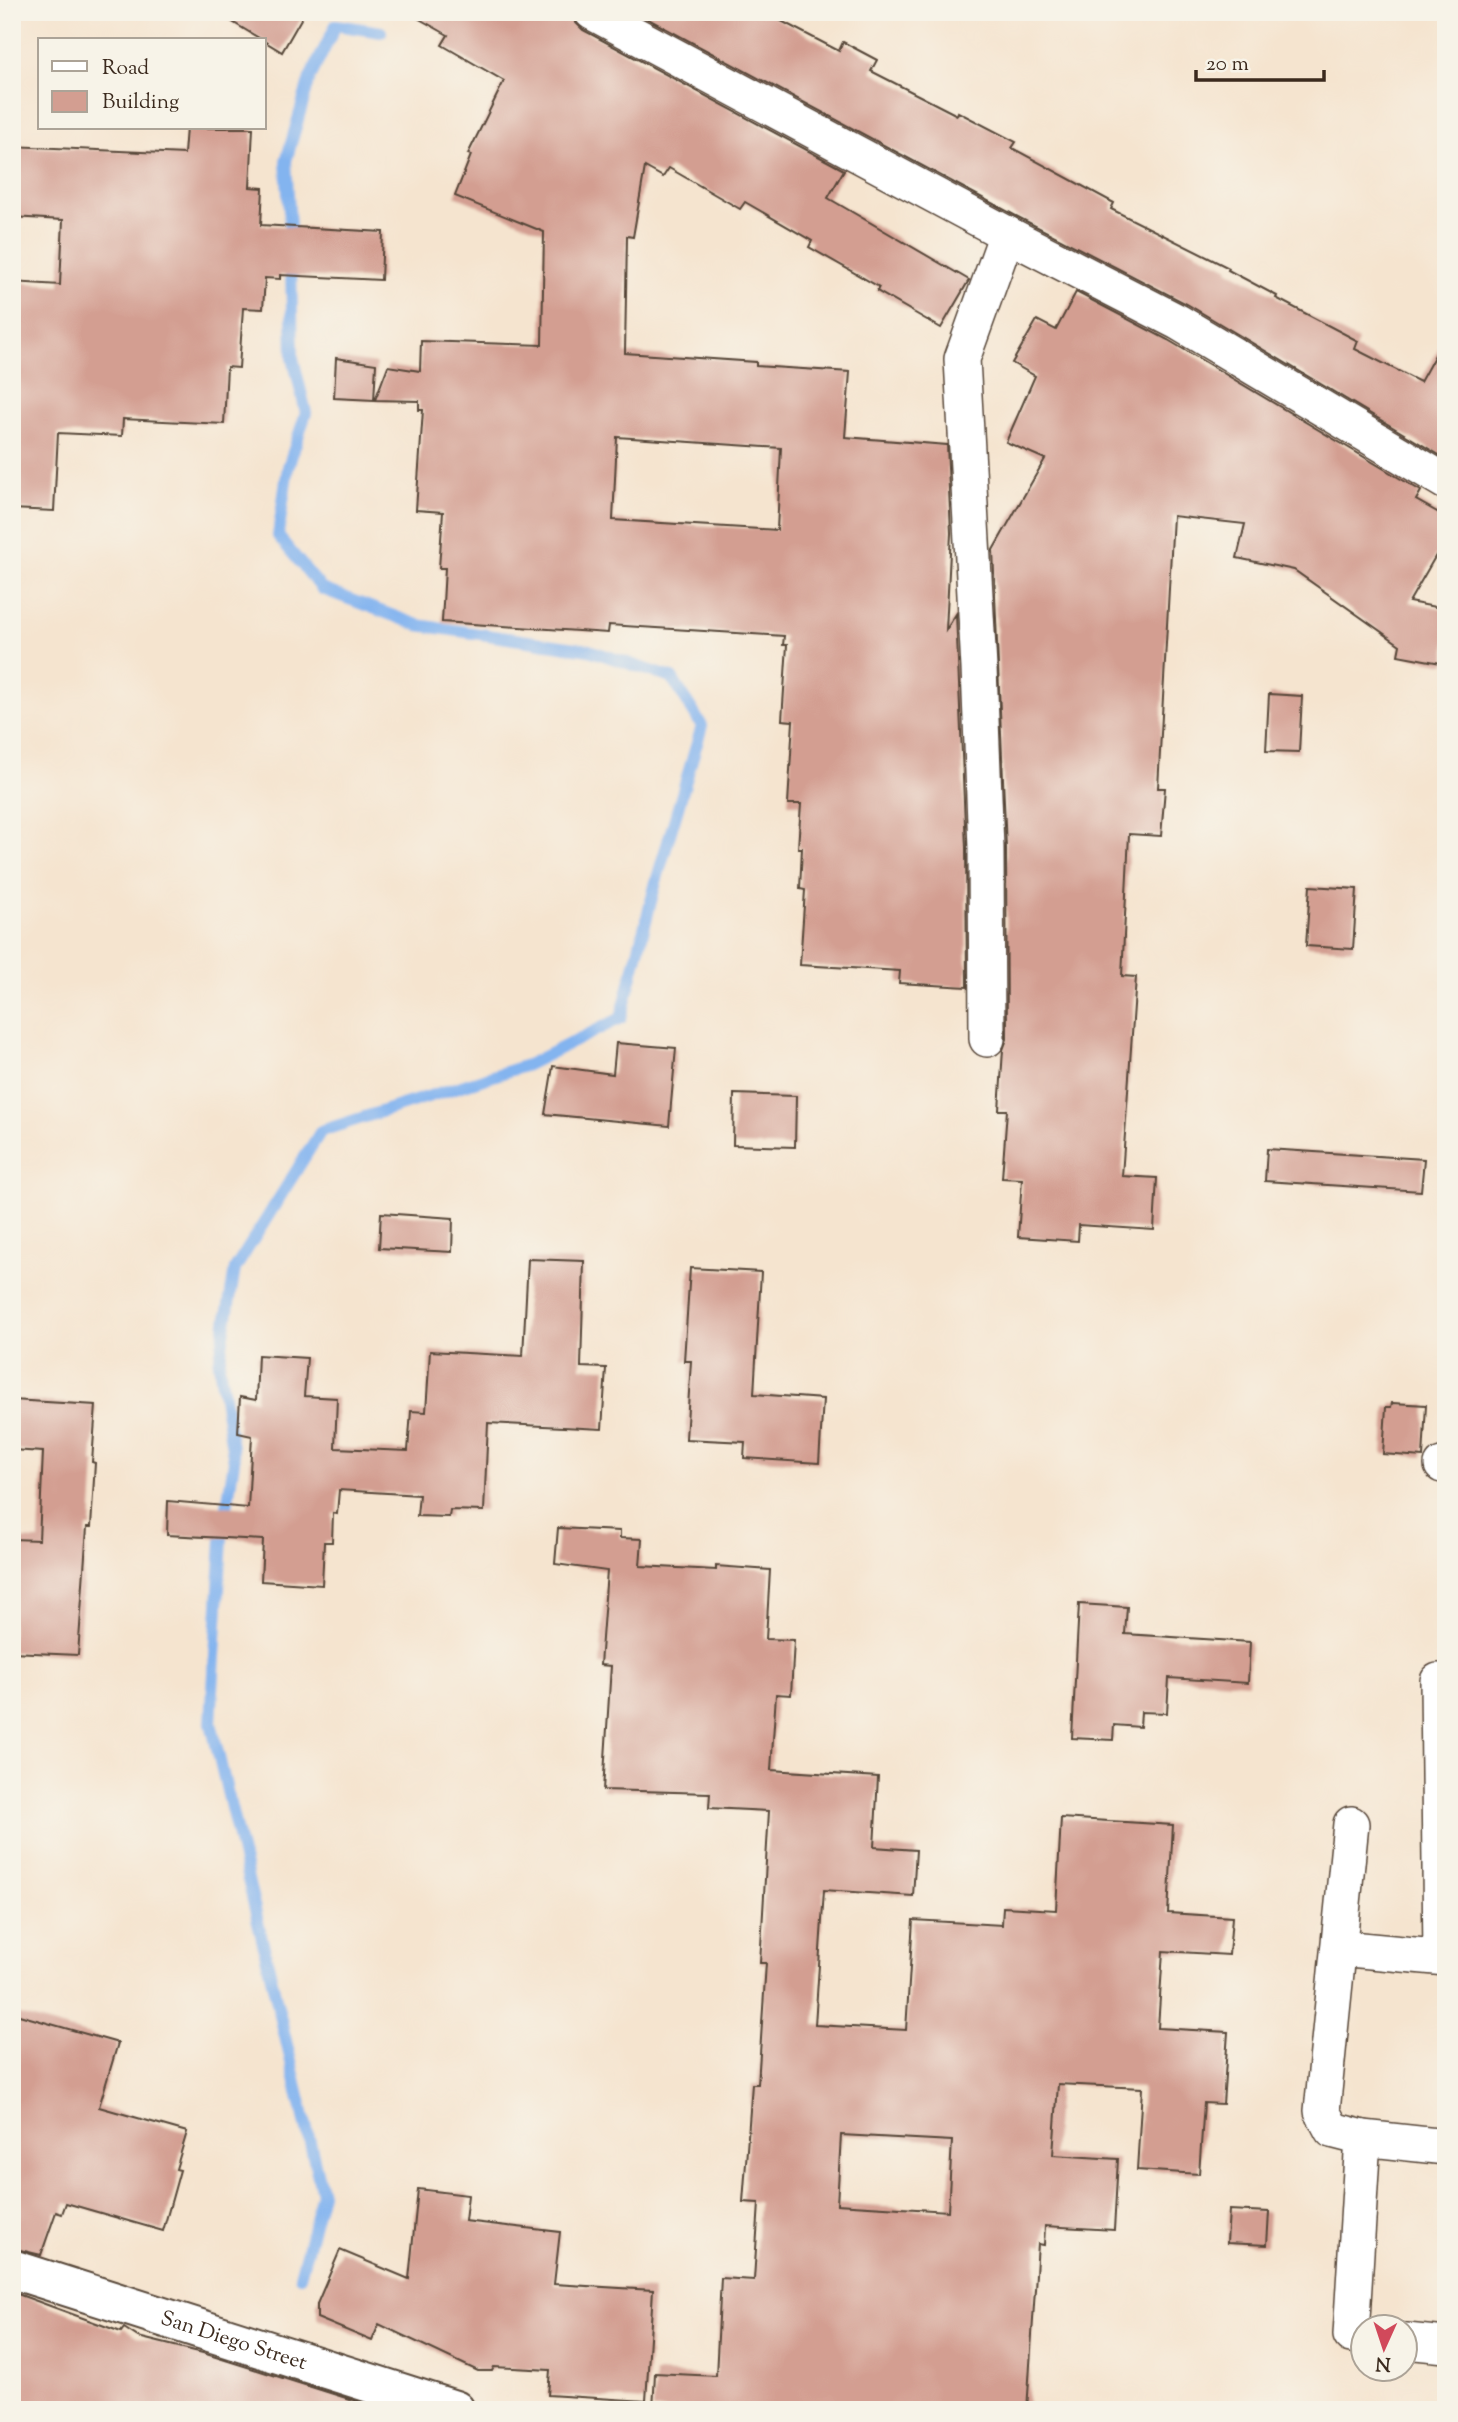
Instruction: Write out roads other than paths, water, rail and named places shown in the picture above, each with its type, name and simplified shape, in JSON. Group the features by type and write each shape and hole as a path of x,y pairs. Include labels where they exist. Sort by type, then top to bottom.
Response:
{"street":[{"path":"592,12 1007,234 1178,322 1446,482"},
{"path":"986,1039 986,848 962,359 1007,234"},
{"path":"1339,1948 1443,1957 1438,1681 1446,1681"},
{"path":"1351,1824 1322,2111 1332,2130 1363,2138 1446,2147"},
{"path":"1352,2314 1363,2138"},
{"name":"San Diego Street","path":"12,2269 455,2410"},
{"path":"1420,2342 1446,2345"}],"waterway":[{"path":"291,244 286,161 310,78 336,25 381,32"},
{"path":"291,262 293,358 306,413 288,467 278,536 322,589 418,625 589,650 672,678 702,726 656,882 621,1018 527,1065 321,1131 235,1269 219,1364 234,1461 222,1539 211,1723 322,2193 300,2276"}]}
